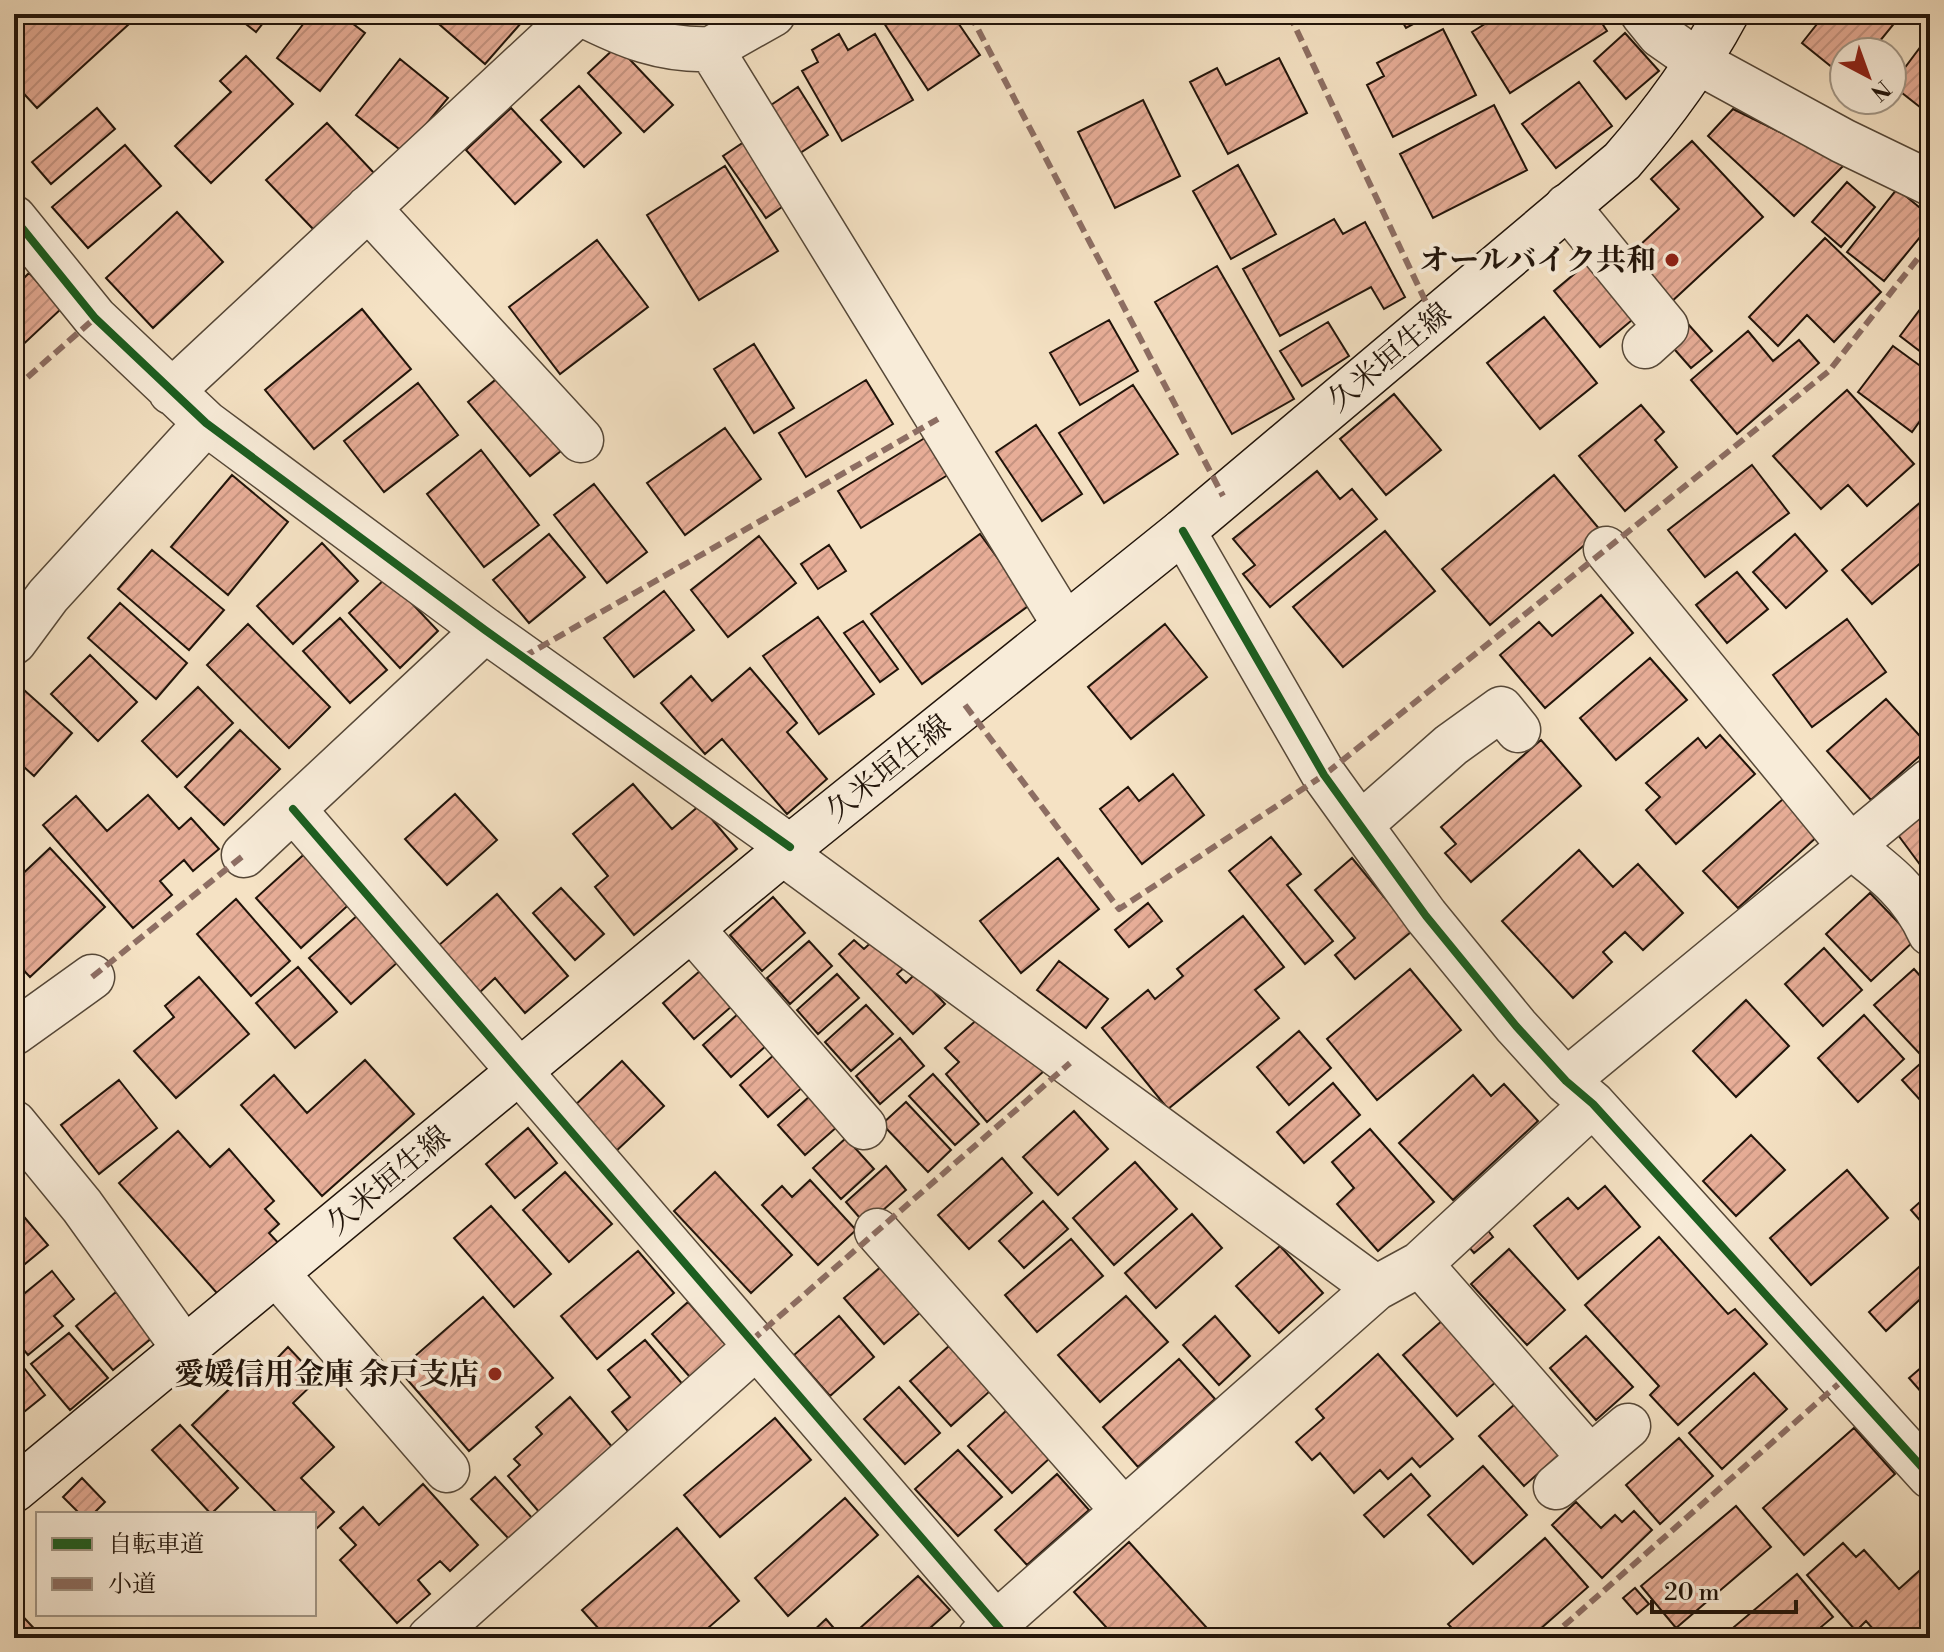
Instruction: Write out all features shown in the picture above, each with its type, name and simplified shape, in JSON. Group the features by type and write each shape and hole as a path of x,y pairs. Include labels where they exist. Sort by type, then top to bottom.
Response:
{"street":[{"path":"171,392 580,14 637,41 678,50 711,49 773,14"},
{"path":"1643,14 1660,35 1700,63 1843,141 1930,183"},
{"name":"久米垣生線","path":"14,1490 786,850 1183,531 1622,161 1667,110 1700,63 1726,14"},
{"path":"711,49 1065,625"},
{"path":"1567,206 1666,327 1645,346"},
{"path":"368,208 581,440"},
{"path":"14,218 95,318 206,423 1376,1288"},
{"path":"14,642 48,596 206,423"},
{"path":"1183,531 1324,775 1426,916 1579,1093 1930,1476"},
{"path":"1606,549 1849,845 1897,880 1922,914 1930,933"},
{"path":"244,855 485,630"},
{"path":"1360,825 1451,745 1501,709 1518,730"},
{"path":"293,809 756,1347 994,1633 1124,1511 1376,1288 1420,1264 1579,1093 1849,845 1930,781"},
{"path":"692,929 864,1127"},
{"path":"14,1033 92,977"},
{"path":"14,1123 82,1206 184,1348"},
{"path":"877,1231 1124,1511"},
{"path":"1420,1264 1590,1458"},
{"path":"276,1273 447,1470"},
{"path":"430,1638 756,1347"},
{"path":"1556,1487 1628,1426"}],"building":[{"path":"14,14 140,14 37,108 14,83"},
{"path":"233,14 270,14 256,32"},
{"path":"311,14 340,14 365,33 320,91 277,58"},
{"path":"435,14 529,14 485,64 432,18"},
{"path":"878,14 952,14 980,55 928,90"},
{"path":"1398,14 1432,14 1406,28"},
{"path":"1501,14 1596,14 1607,31 1510,93 1472,32"},
{"path":"1825,14 1889,14 1897,20 1884,36 1828,36 1828,64 1802,43"},
{"path":"1443,29 1476,95 1393,137 1367,85 1384,76 1377,63"},
{"path":"1625,33 1659,71 1626,99 1594,61"},
{"path":"839,34 848,50 875,34 913,100 842,141 802,71 818,62 812,50"},
{"path":"1930,34 1930,115 1908,98 1908,64"},
{"path":"617,46 673,105 644,132 588,73"},
{"path":"246,56 293,104 211,183 175,146 231,92 220,81"},
{"path":"1279,58 1307,113 1228,154 1190,82 1217,68 1226,85"},
{"path":"400,59 448,98 403,152 356,115"},
{"path":"1579,82 1612,126 1556,168 1522,124"},
{"path":"579,86 621,133 584,167 541,120"},
{"path":"798,87 828,135 800,153 771,105"},
{"path":"1143,100 1180,176 1115,208 1078,132"},
{"path":"1494,105 1527,170 1433,218 1400,154"},
{"path":"97,108 115,129 51,184 32,162"},
{"path":"511,108 561,162 515,204 466,150"},
{"path":"1733,109 1845,164 1794,216 1708,136"},
{"path":"327,123 374,173 314,230 266,180"},
{"path":"750,138 792,200 766,218 723,156"},
{"path":"1692,141 1763,217 1669,304 1626,258 1679,209 1651,179"},
{"path":"125,145 161,186 88,248 52,207"},
{"path":"1238,165 1276,234 1231,259 1193,191"},
{"path":"725,166 778,251 699,300 647,215"},
{"path":"1847,182 1875,207 1841,247 1812,222"},
{"path":"1897,189 1930,216 1930,225 1884,281 1847,252"},
{"path":"177,212 223,262 153,328 106,278"},
{"path":"1334,219 1343,234 1365,222 1405,297 1384,309 1371,287 1280,336 1243,269"},
{"path":"1825,238 1881,292 1834,342 1807,315 1778,346 1749,317"},
{"path":"597,240 648,307 560,374 509,307"},
{"path":"1591,260 1638,315 1600,347 1554,291"},
{"path":"1217,266 1294,399 1232,434 1155,302"},
{"path":"29,273 62,308 14,353 14,288"},
{"path":"1930,296 1930,359 1900,336"},
{"path":"362,309 411,369 314,449 265,390"},
{"path":"1544,317 1597,383 1540,429 1487,363"},
{"path":"1109,320 1138,371 1080,405 1050,353"},
{"path":"1328,322 1349,356 1302,386 1280,351"},
{"path":"1688,324 1712,351 1691,368 1668,342"},
{"path":"1748,331 1773,361 1799,340 1819,363 1737,434 1691,380"},
{"path":"754,344 794,408 754,433 714,369"},
{"path":"1893,346 1930,373 1930,407 1912,432 1858,392"},
{"path":"505,372 567,446 530,476 468,402"},
{"path":"866,380 893,424 806,477 779,433"},
{"path":"418,383 458,435 384,492 344,441"},
{"path":"1133,385 1178,454 1104,503 1059,433"},
{"path":"1847,390 1914,464 1867,506 1848,485 1821,509 1773,456"},
{"path":"1394,394 1441,450 1386,495 1340,439"},
{"path":"1641,405 1664,432 1655,440 1677,467 1625,511 1579,456"},
{"path":"1036,425 1082,494 1042,521 996,452"},
{"path":"725,428 761,479 685,535 647,483"},
{"path":"928,436 951,473 861,528 838,491"},
{"path":"481,450 539,525 484,567 427,494"},
{"path":"1752,465 1789,513 1705,577 1668,530"},
{"path":"1317,471 1340,499 1352,489 1377,519 1270,607 1243,574 1255,565 1233,539"},
{"path":"232,475 288,522 228,595 171,547"},
{"path":"1554,475 1601,531 1490,625 1442,569"},
{"path":"594,484 647,552 607,583 554,515"},
{"path":"1930,494 1930,555 1872,604 1842,570"},
{"path":"1385,531 1435,591 1343,667 1293,607"},
{"path":"549,534 585,577 529,623 493,580"},
{"path":"980,534 1031,604 922,684 871,614"},
{"path":"1795,534 1827,571 1786,608 1753,572"},
{"path":"759,536 796,583 728,637 691,590"},
{"path":"322,543 358,581 293,644 257,606"},
{"path":"829,545 846,571 818,589 801,564"},
{"path":"152,550 224,610 189,650 118,589"},
{"path":"1737,572 1768,609 1727,643 1696,605"},
{"path":"387,577 438,631 400,668 349,613"},
{"path":"664,591 694,630 634,677 604,638"},
{"path":"1601,595 1633,633 1545,708 1500,655 1539,622 1552,636"},
{"path":"120,603 187,663 156,699 88,638"},
{"path":"818,617 874,694 819,734 763,656"},
{"path":"340,618 387,670 350,703 303,651"},
{"path":"1847,619 1886,672 1812,727 1773,675"},
{"path":"863,621 898,669 880,682 844,633"},
{"path":"248,624 330,707 289,748 207,665"},
{"path":"1165,624 1207,677 1131,739 1088,687"},
{"path":"90,655 137,702 98,741 51,694"},
{"path":"1650,658 1687,700 1616,760 1580,718"},
{"path":"750,668 797,723 787,732 827,779 787,814 722,739 705,754 661,703 691,676 712,701"},
{"path":"14,681 72,733 34,776 14,758"},
{"path":"198,687 233,723 177,777 142,741"},
{"path":"1886,699 1930,747 1871,800 1827,751"},
{"path":"240,730 280,769 224,825 185,787"},
{"path":"1720,735 1755,774 1676,844 1646,810 1660,797 1646,783 1698,738 1706,748"},
{"path":"1541,740 1581,786 1471,882 1445,853 1456,844 1441,827"},
{"path":"1173,774 1204,815 1142,864 1100,809 1128,787 1139,801"},
{"path":"633,784 672,829 700,805 737,849 634,935 595,887 608,876 573,834"},
{"path":"455,794 497,840 447,885 405,839"},
{"path":"148,795 179,829 191,818 219,849 193,871 184,860 160,881 172,895 133,928 43,825 76,796 107,831"},
{"path":"1783,799 1818,836 1738,908 1703,871"},
{"path":"1930,810 1930,871 1927,874 1898,835"},
{"path":"1271,837 1301,874 1287,885 1333,941 1305,964 1229,871"},
{"path":"50,848 105,907 30,977 14,960 14,882"},
{"path":"311,848 355,899 301,948 256,898"},
{"path":"1579,850 1613,887 1638,864 1683,913 1643,950 1625,932 1603,952 1612,962 1573,998 1502,921"},
{"path":"1058,858 1099,909 1021,973 980,921"},
{"path":"1352,858 1412,931 1355,979 1335,955 1355,938 1315,890"},
{"path":"561,888 604,934 575,960 533,913"},
{"path":"1870,893 1915,940 1871,981 1826,934"},
{"path":"497,894 568,976 525,1013 495,978 479,993 438,946"},
{"path":"773,897 805,933 762,971 730,935"},
{"path":"236,899 290,961 251,996 197,934"},
{"path":"1148,903 1162,921 1129,947 1115,930"},
{"path":"358,915 399,961 351,1004 309,958"},
{"path":"1243,916 1284,967 1255,990 1279,1018 1168,1109 1102,1028 1148,990 1155,999 1183,976 1177,969"},
{"path":"876,938 904,968 897,974 906,983 916,973 945,1004 913,1034 839,954 854,940 864,949"},
{"path":"809,941 832,966 790,1004 767,978"},
{"path":"1824,948 1862,990 1823,1026 1785,984"},
{"path":"1059,961 1108,999 1086,1028 1037,990"},
{"path":"298,967 337,1012 295,1048 256,1003"},
{"path":"1410,969 1461,1030 1377,1100 1327,1039"},
{"path":"1914,969 1930,987 1930,1045 1920,1054 1874,1005"},
{"path":"700,971 732,1006 694,1039 663,1003"},
{"path":"837,974 859,998 818,1034 797,1010"},
{"path":"199,977 249,1034 176,1098 134,1051 174,1017 165,1006"},
{"path":"1746,1000 1789,1046 1736,1097 1693,1051"},
{"path":"866,1005 893,1034 851,1071 825,1042"},
{"path":"989,1009 1044,1071 987,1122 946,1074 959,1062 945,1048"},
{"path":"739,1013 767,1045 731,1077 703,1045"},
{"path":"1864,1015 1904,1059 1858,1102 1818,1058"},
{"path":"1299,1031 1331,1068 1289,1105 1257,1067"},
{"path":"900,1038 924,1066 880,1104 856,1076"},
{"path":"775,1054 804,1086 768,1117 740,1085"},
{"path":"1930,1055 1930,1111 1902,1080"},
{"path":"365,1060 414,1114 322,1196 241,1105 274,1075 307,1113"},
{"path":"622,1061 664,1106 614,1153 572,1108"},
{"path":"933,1074 979,1124 955,1145 909,1096"},
{"path":"1473,1075 1491,1096 1504,1084 1538,1121 1453,1200 1399,1143"},
{"path":"119,1080 157,1128 99,1174 61,1125"},
{"path":"1333,1083 1360,1115 1304,1163 1277,1132"},
{"path":"811,1095 838,1126 805,1155 778,1125"},
{"path":"906,1102 951,1150 928,1172 882,1124"},
{"path":"1074,1111 1108,1149 1058,1195 1023,1157"},
{"path":"528,1128 557,1163 515,1198 486,1164"},
{"path":"1370,1129 1434,1202 1378,1251 1337,1204 1354,1188 1332,1162"},
{"path":"178,1131 210,1167 229,1149 274,1201 265,1209 279,1224 269,1233 283,1248 224,1301 119,1183"},
{"path":"1751,1135 1785,1170 1736,1216 1703,1181"},
{"path":"846,1138 874,1169 841,1199 813,1168"},
{"path":"1002,1158 1032,1193 969,1249 938,1215"},
{"path":"1135,1162 1177,1209 1114,1265 1073,1218"},
{"path":"886,1166 906,1190 866,1225 846,1202"},
{"path":"1847,1170 1888,1218 1811,1285 1770,1238"},
{"path":"565,1172 612,1224 569,1262 523,1210"},
{"path":"715,1172 792,1255 751,1293 674,1211"},
{"path":"810,1180 856,1230 818,1265 762,1205 782,1186 792,1197"},
{"path":"1605,1186 1640,1227 1578,1279 1534,1226 1568,1198 1578,1209"},
{"path":"1930,1193 1930,1232 1911,1210"},
{"path":"1043,1201 1068,1229 1024,1268 999,1241"},
{"path":"14,1205 48,1245 14,1273"},
{"path":"491,1206 551,1274 514,1307 454,1238"},
{"path":"1192,1214 1222,1248 1156,1308 1125,1273"},
{"path":"1483,1224 1493,1237 1474,1253 1462,1239"},
{"path":"1659,1237 1728,1314 1735,1309 1767,1344 1678,1425 1650,1395 1659,1386 1585,1305"},
{"path":"1071,1239 1103,1276 1037,1332 1005,1295"},
{"path":"1280,1246 1323,1293 1279,1333 1236,1286"},
{"path":"1509,1249 1565,1310 1527,1345 1471,1284"},
{"path":"638,1251 674,1293 597,1359 561,1316"},
{"path":"1929,1258 1930,1290 1886,1331 1869,1312"},
{"path":"883,1265 922,1311 884,1344 844,1298"},
{"path":"52,1271 74,1299 54,1316 63,1326 28,1355 14,1338 14,1302"},
{"path":"116,1292 153,1337 113,1370 76,1326"},
{"path":"1126,1296 1168,1342 1100,1402 1058,1355"},
{"path":"483,1297 553,1378 469,1451 399,1370"},
{"path":"688,1302 733,1353 697,1385 652,1334"},
{"path":"839,1316 874,1357 830,1396 794,1355"},
{"path":"1215,1316 1250,1356 1219,1385 1183,1345"},
{"path":"1443,1320 1497,1381 1457,1416 1403,1355"},
{"path":"69,1333 108,1378 70,1410 31,1364"},
{"path":"1586,1336 1633,1387 1596,1420 1550,1368"},
{"path":"645,1340 690,1393 636,1441 612,1412 630,1397 608,1370"},
{"path":"949,1346 990,1391 951,1426 910,1381"},
{"path":"288,1347 318,1379 293,1403 334,1447 301,1478 334,1512 316,1529 316,1512 276,1512 192,1425 254,1365 262,1374"},
{"path":"1378,1354 1453,1439 1420,1467 1412,1458 1388,1479 1380,1470 1354,1493 1320,1453 1312,1460 1296,1442 1324,1418 1316,1409"},
{"path":"14,1355 45,1395 14,1420"},
{"path":"1179,1359 1215,1399 1138,1467 1103,1427"},
{"path":"1930,1360 1930,1402 1909,1378"},
{"path":"1754,1373 1787,1409 1722,1469 1689,1433"},
{"path":"899,1387 940,1433 905,1464 864,1419"},
{"path":"570,1397 613,1448 540,1513 508,1476 520,1465 514,1459 542,1434 536,1427"},
{"path":"1515,1404 1560,1454 1524,1486 1479,1436"},
{"path":"1007,1410 1051,1457 1012,1493 968,1446"},
{"path":"775,1418 811,1460 720,1537 684,1495"},
{"path":"180,1425 238,1488 213,1512 209,1512 152,1450"},
{"path":"1854,1428 1895,1474 1804,1555 1763,1508"},
{"path":"1679,1438 1713,1476 1660,1524 1626,1485"},
{"path":"958,1450 1002,1497 958,1536 915,1489"},
{"path":"1483,1466 1527,1515 1473,1564 1428,1515"},
{"path":"1057,1474 1089,1510 1027,1565 995,1530"},
{"path":"1411,1474 1430,1496 1384,1537 1364,1515"},
{"path":"495,1477 533,1519 510,1540 471,1499"},
{"path":"82,1478 105,1502 95,1512 78,1512 63,1497"},
{"path":"423,1484 478,1545 450,1571 440,1561 418,1580 430,1594 397,1623 340,1560 356,1545 340,1528 363,1507 379,1525"},
{"path":"845,1498 878,1535 788,1616 755,1578"},
{"path":"1576,1502 1601,1528 1615,1515 1622,1522 1634,1511 1652,1530 1602,1578 1552,1525"},
{"path":"1736,1506 1771,1547 1676,1628 1641,1586"},
{"path":"677,1528 739,1601 708,1628 717,1638 607,1638 582,1610"},
{"path":"1545,1538 1588,1587 1530,1638 1461,1638 1448,1624"},
{"path":"1129,1542 1216,1638 1116,1638 1074,1592"},
{"path":"1843,1543 1856,1557 1864,1550 1899,1589 1928,1563 1930,1638 1881,1638 1866,1621 1856,1631 1807,1575"},
{"path":"1797,1574 1833,1617 1808,1638 1733,1638 1728,1632"},
{"path":"918,1576 950,1610 919,1638 849,1638"},
{"path":"1635,1588 1649,1604 1637,1614 1623,1598"},
{"path":"14,1607 43,1638 14,1638"},
{"path":"826,1619 838,1633 832,1638 812,1638 809,1635"}],"marked path":[{"path":"970,14 1223,496"},
{"path":"1289,14 1434,319"},
{"path":"965,705 1119,909 1324,775 1829,371 1930,243"},
{"path":"14,389 95,318"},
{"path":"523,657 938,419"},
{"path":"92,977 244,855"},
{"path":"751,1341 1070,1063"},
{"path":"1550,1638 1843,1380"}],"cycle path":[{"path":"14,218 95,318 206,423 485,630 790,847"},
{"path":"1183,531 1324,775 1426,916 1516,1026 1566,1081 1593,1104 1930,1476"},
{"path":"293,809 1008,1638"}],"place":[{"name":"オールバイク共和","path":"1672,260"},
{"name":"愛媛信用金庫 余戸支店","path":"495,1374"}]}
